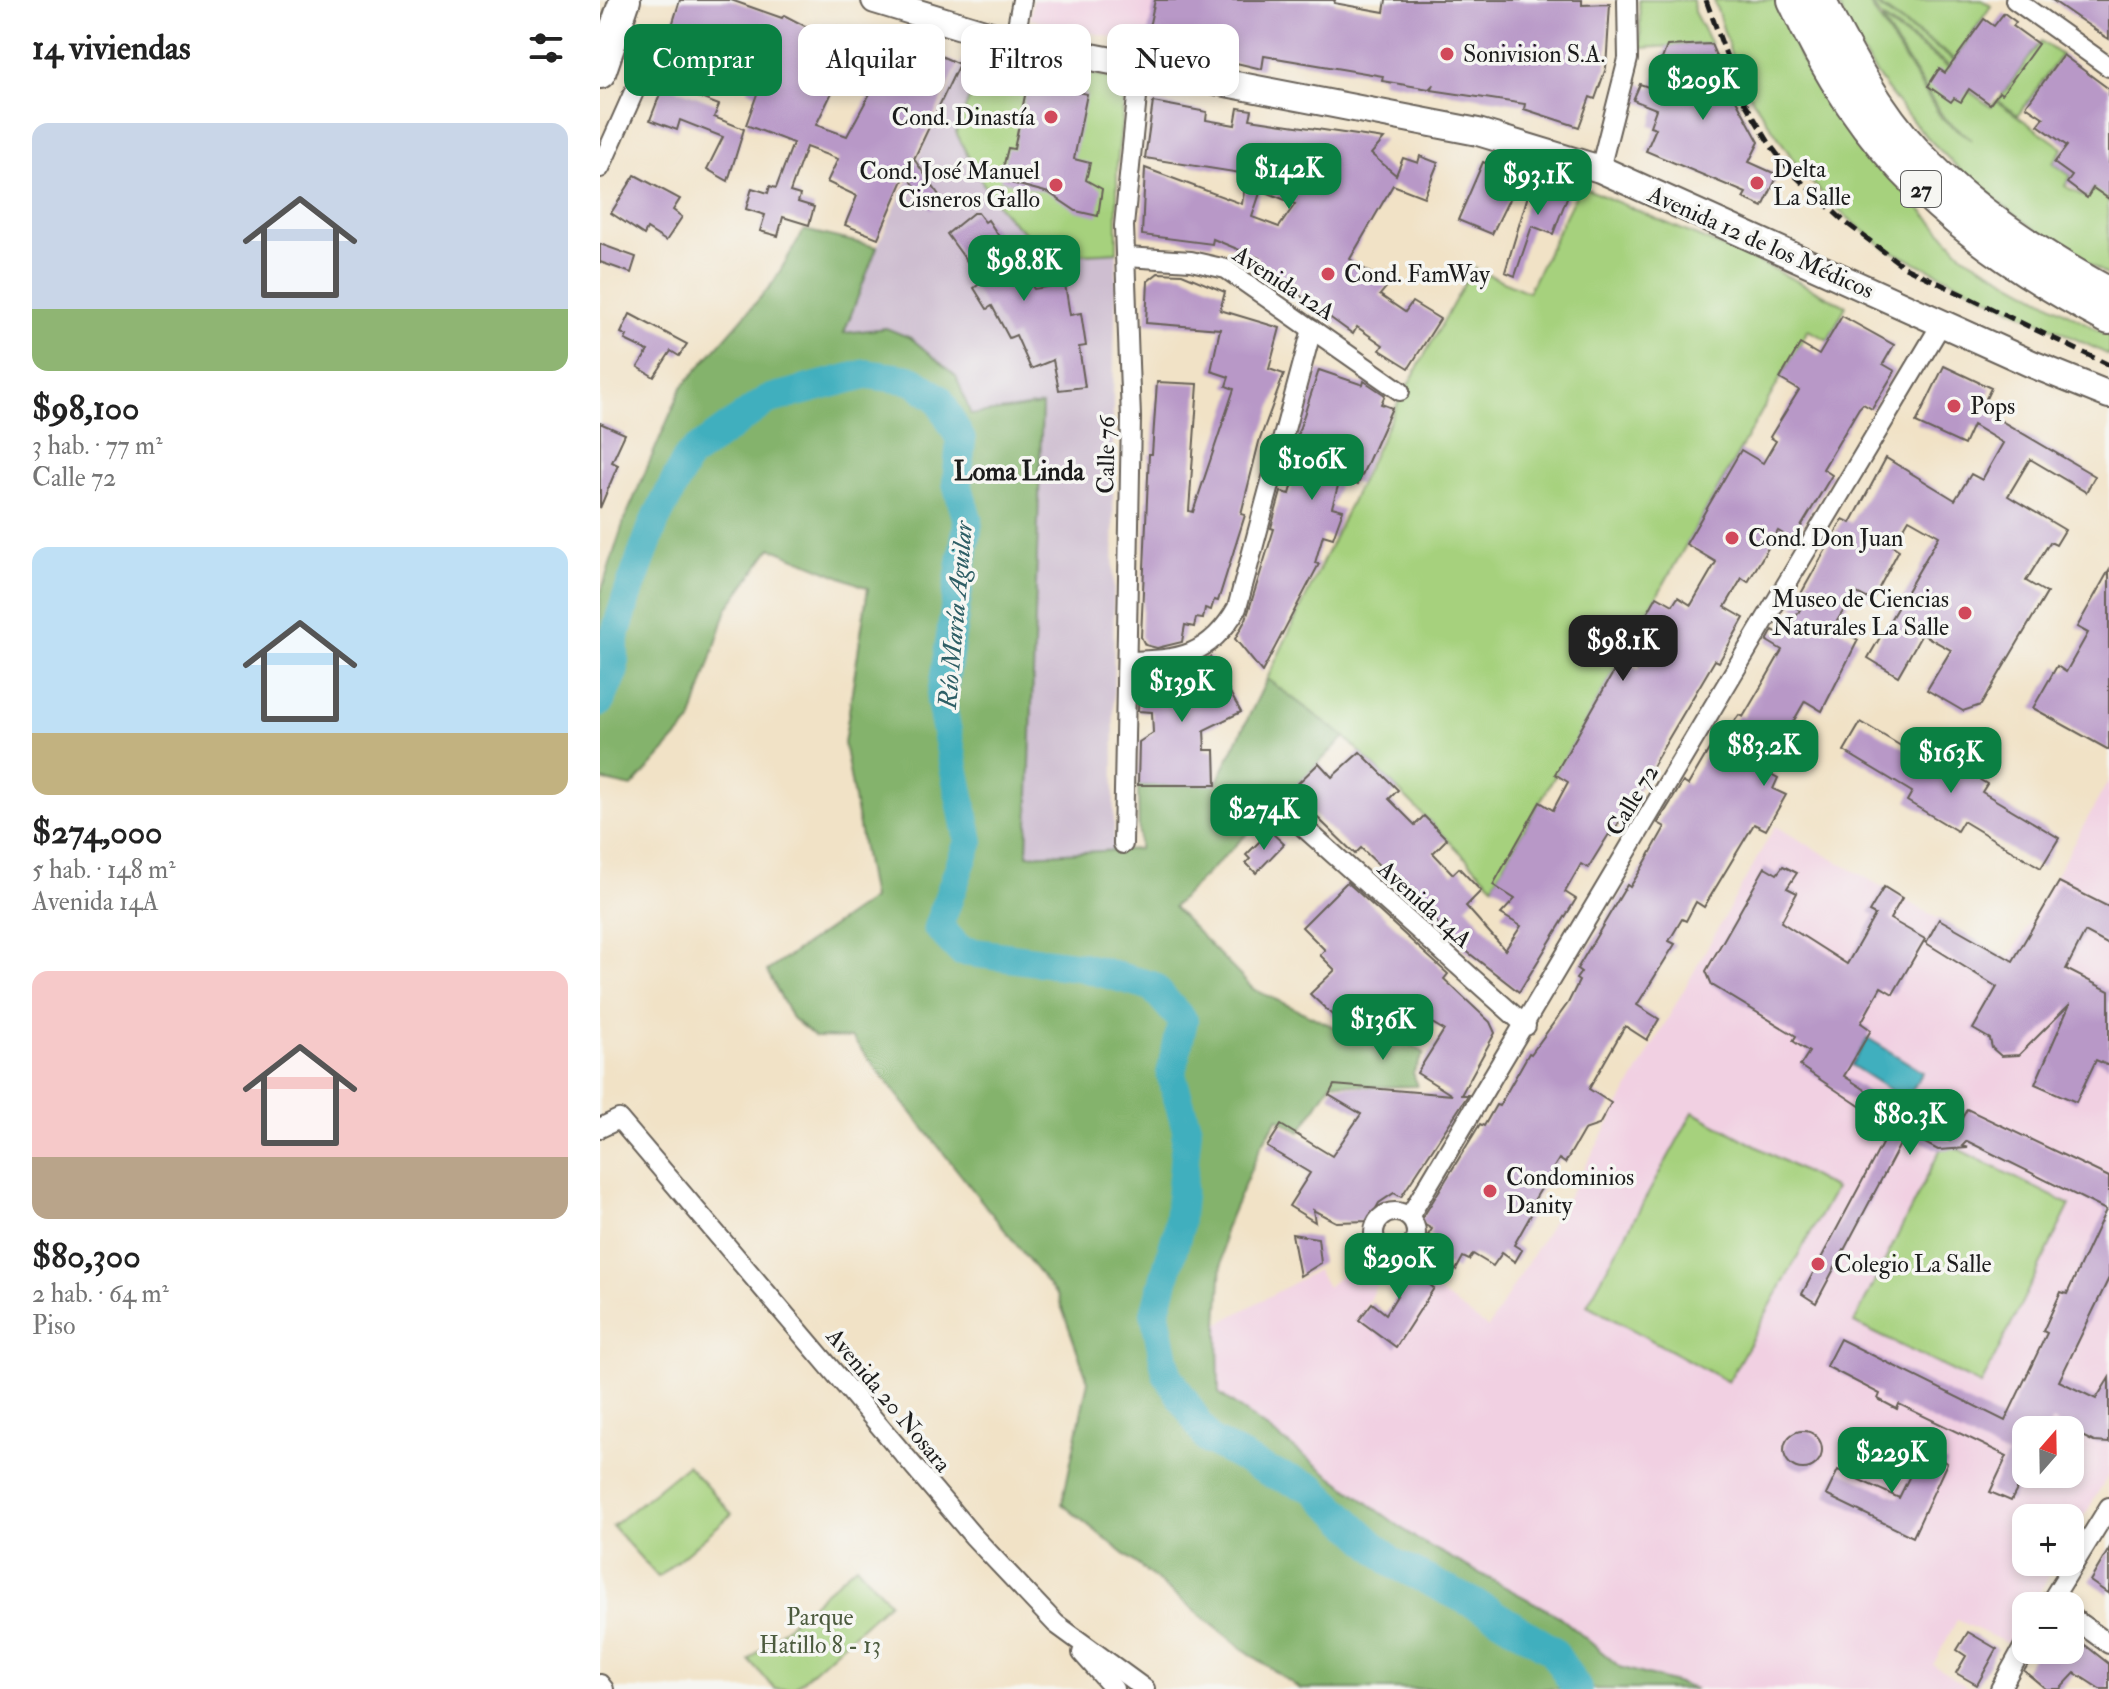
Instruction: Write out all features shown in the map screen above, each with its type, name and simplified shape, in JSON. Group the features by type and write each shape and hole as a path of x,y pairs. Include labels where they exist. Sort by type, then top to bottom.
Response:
{"highway":[{"path":"600,73 625,0"},
{"name":"27","path":"1793,0 1819,58 1859,119 1900,169 1964,229 2005,260 2109,319"},
{"name":"27","path":"1820,0 1886,114 1919,154 2013,235 2109,293"}],"main road":[{"name":"Avenida 12 de los Médicos","path":"875,0 961,26"},
{"name":"Avenida 12 de los Médicos","path":"1239,86 1478,132 1600,169 2032,364 2109,395"},
{"name":"Avenida 12 de los Médicos","path":"2032,364 2109,411"}],"street":[{"path":"1017,24 1022,0"},
{"path":"1600,169 1628,59 1627,0"},
{"path":"2015,0 2109,67"},
{"path":"600,168 632,96"},
{"name":"Calle 76","path":"1123,844 1131,418 1124,226 1137,96"},
{"name":"Avenida 12A","path":"1126,257 1191,261 1226,269 1400,391"},
{"name":"Calle 72","path":"1409,1217 1526,1026 1942,323"},
{"path":"1127,661 1185,657 1212,641 1237,608 1312,329"},
{"name":"Avenida 14A","path":"1292,817 1526,1026"},
{"name":"Avenida 20 Nosara","path":"600,1128 619,1119 897,1449 1056,1624 1145,1689"},
{"path":"2060,1592 2109,1507"},
{"path":"1056,1624 1114,1689"},
{"path":"2084,1626 2109,1644"},
{"path":"2000,1689 2014,1664"},
{"path":"600,1684 604,1689"}],"shaded area":[{"path":"1033,0 1170,0 1164,24 1107,24 1107,36 1091,33 1091,24 1052,24 1030,19"},
{"path":"961,63 961,96 970,96 956,132 1072,253 1117,252 1113,395 1114,851 1027,856 1042,406 971,415 956,376 843,333 877,247"},
{"name":"Colegio La Salle","path":"2109,780 2109,1474 2084,1516 2084,1504 2012,1504 2012,1576 2049,1576 2039,1592 2012,1592 2011,1645 1957,1620 1933,1665 1971,1689 1696,1689 1620,1668 1559,1616 1418,1540 1219,1393 1218,1324 1317,1270 1327,1287 1373,1247 1389,1257 1360,1320 1396,1347 1433,1288 1488,1328 1580,1176 1775,826 2009,959"}],"green space":[{"path":"1639,0 1693,0 1694,12 1711,44 1641,48"},
{"path":"1714,0 1776,0 1801,59 1849,131 1963,255 2109,336 2109,355 1885,248 1837,209 1801,171 1739,79"},
{"path":"1836,0 1867,0 1942,119 1972,140 1944,118 1881,19 1973,85 1969,91 1991,107 1996,101 2063,148 2053,163 2071,176 2065,186 2086,198 2095,187 2108,196 2109,276 2027,223 1950,160 1915,124 1884,85 1858,44"},
{"path":"1869,0 1955,61 1971,81 1880,16"},
{"path":"1871,0 1982,0 1991,6 1955,59"},
{"path":"2041,41 2061,55 2018,115 1998,101"},
{"path":"1091,74 1107,77 1107,96 1124,96 1117,164 1117,252 1078,254 1051,248 1032,238 1000,208 987,190 956,132 970,96 1091,96"},
{"path":"1580,186 1769,267 1846,306 1828,340 1808,330 1493,885 1345,737 1267,679 1398,403 1473,268 1528,292"},
{"path":"804,230 877,247 844,333 886,328 911,338 956,376 971,415 1042,405 1027,855 1139,849 1138,785 1216,784 1267,679 1345,737 1173,907 1253,989 1334,1027 1374,1019 1424,1053 1413,1073 1417,1086 1373,1087 1332,1082 1300,1132 1278,1118 1261,1146 1224,1231 1218,1324 1219,1393 1418,1540 1559,1616 1620,1667 1696,1689 1300,1689 1239,1646 1062,1504 1088,1381 1058,1297 852,1038 815,1037 792,1018 767,971 872,899 844,743 868,588 771,548 727,609 691,722 632,787 600,780 600,595 624,521 682,387 773,283"},
{"path":"1693,1112 1835,1189 1728,1382 1587,1305"},
{"path":"1944,1142 2070,1205 1981,1385 1854,1323"},
{"path":"687,1465 732,1514 658,1577 612,1526"},
{"name":"Parque Hatillo 8 - 13","path":"856,1565 889,1602 793,1689 775,1689 749,1660"}],"water":[{"path":"1868,1038 1923,1072 1906,1100 1851,1065"}],"building":[{"path":"680,0 731,0 782,18 784,15 801,24 798,24 798,96 830,96 816,125 847,136 869,96 944,96 914,159 943,201 931,210 906,173 878,238 845,225 857,196 827,182 838,159 806,147 790,192 800,195 798,202 814,207 809,225 783,217 778,236 760,231 765,215 746,209 752,188 768,193 770,186 776,188 793,143 746,125 756,96 782,96 782,24 673,24"},
{"path":"1155,0 1335,0 1334,3 1384,12 1386,0 1582,0 1582,5 1610,4 1606,68 1595,99 1590,97 1579,127 1524,109 1525,104 1431,90 1434,84 1429,89 1382,81 1383,76 1264,56 1262,69 1239,64 1239,24 1150,24"},
{"path":"2052,0 2109,0 2109,39 2104,36"},
{"path":"2004,13 2016,22 2013,26 2038,44 2002,94 1999,92 1990,104 1969,89 1961,102 1954,98 1951,102 1928,86 1939,69 1945,73 1984,19 1994,26"},
{"path":"1711,44 1729,87 1759,142 1749,162 1778,175 1763,207 1743,198 1746,193 1646,151 1656,128 1650,126 1656,109 1633,100 1640,84 1651,88 1667,46"},
{"path":"2063,55 2109,89 2109,199 2093,188 2087,198 2067,183 2072,176 2054,163 2067,146 2038,125 2044,118 2026,106"},
{"path":"945,58 959,64 945,94"},
{"path":"659,96 695,96 719,105 714,117 744,129 728,181 707,169 723,137 680,120 677,130 650,120"},
{"path":"1025,96 1087,96 1074,159 1090,163 1086,180 1102,189 1098,216 1076,211 1049,193 1000,180 1008,148 1014,149"},
{"path":"1153,102 1207,112 1206,120 1235,125 1238,108 1252,110 1250,119 1384,139 1371,154 1396,175 1403,158 1418,163 1420,156 1438,163 1424,197 1393,185 1350,259 1388,285 1380,295 1405,312 1412,302 1440,319 1409,368 1380,350 1383,345 1357,327 1353,334 1298,294 1300,290 1257,261 1259,258 1213,239 1212,244 1142,235 1145,168 1242,204 1247,174 1145,158","holes":["1261,190 1295,204 1279,227 1252,217"]},
{"path":"1483,162 1520,177 1492,234 1458,220"},
{"path":"635,175 680,199 673,210 682,217 666,241 647,229 644,235 611,213"},
{"path":"1552,180 1571,187 1553,234 1532,226 1515,276 1505,272 1532,182 1550,185"},
{"path":"973,213 978,213 985,222 988,220 1034,289 1065,284 1070,315 1081,313 1086,346 1079,347 1085,387 1059,390 1053,360 1031,369 1016,335 1009,338 992,306 987,309 974,288 982,282 947,234"},
{"path":"600,244 636,257 631,273 600,262"},
{"path":"1158,273 1182,274 1225,292 1220,310 1280,328 1269,369 1284,374 1259,442 1241,514 1245,515 1218,601 1214,600 1211,610 1205,608 1203,619 1196,618 1194,627 1185,625 1182,642 1157,648 1145,645 1141,637 1149,454 1152,454 1157,382 1198,384 1189,511 1193,512 1234,389 1226,386 1229,377 1211,371 1220,329 1146,323 1148,281"},
{"path":"630,314 687,344 679,356 671,351 654,377 638,367 648,351 625,340 627,336 621,333"},
{"path":"1842,316 1894,345 1883,364 1895,371 1872,409 1863,404 1859,408 1823,469 1832,475 1793,540 1778,531 1748,582 1742,578 1725,607 1744,618 1719,662 1715,660 1611,836 1609,834 1588,868 1581,864 1565,892 1576,899 1519,992 1465,950 1414,901 1417,897 1388,869 1385,871 1361,848 1355,854 1290,791 1319,763 1332,777 1360,752 1398,790 1389,799 1415,825 1424,816 1447,839 1433,853 1453,874 1459,868 1481,891 1466,906 1505,950 1521,926 1501,914 1515,899 1493,885 1540,802 1553,810 1568,782 1555,774 1621,659 1638,670 1644,660 1651,663 1669,633 1644,619 1657,596 1673,605 1678,597 1691,605 1716,562 1686,544 1741,450 1763,463 1776,441 1770,437 1799,390 1780,379 1800,344 1819,355"},
{"path":"1944,366 1991,388 1981,409 2095,476 2086,492 2030,459 2008,496 2065,530 2056,545 2050,542 2026,581 2047,593 1981,705 1963,711 1927,690 1951,650 1922,634 1898,676 1868,658 1939,536 1909,519 1893,546 1899,550 1872,601 1855,592 1834,626 1858,640 1822,711 1805,701 1789,729 1783,725 1760,768 1778,778 1773,789 1786,795 1766,830 1754,824 1704,907 1696,902 1686,921 1682,919 1669,941 1675,944 1637,1005 1659,1019 1647,1040 1625,1026 1589,1089 1611,1103 1599,1125 1584,1130 1565,1163 1559,1159 1533,1202 1537,1204 1514,1245 1522,1250 1515,1262 1502,1253 1493,1266 1473,1254 1469,1260 1463,1257 1456,1270 1427,1253 1436,1239 1428,1235 1432,1229 1420,1222 1480,1124 1484,1126 1496,1105 1499,1106 1529,1053 1568,1003 1579,981 1576,979 1581,972 1577,969 1627,885 1630,887 1642,868 1665,827 1658,823 1683,782 1688,785 1714,741 1718,744 1739,715 1743,717 1782,650 1767,641 1773,630 1784,636 1800,610 1794,606 1843,519 1851,523 1886,458 1955,500 1971,474 1982,480 2003,443 1973,425 1964,445 1916,423"},
{"path":"1319,370 1363,385 1364,381 1385,395 1381,404 1392,408 1358,484 1340,479 1332,507 1343,510 1333,538 1323,535 1315,563 1319,564 1262,672 1235,639 1246,619 1274,529 1271,528 1281,492 1290,494 1298,466 1288,463"},
{"path":"600,423 625,434 612,462 618,465 600,508"},
{"path":"2109,570 2109,750 2033,708 2057,666 2066,672 2088,633 2077,627"},
{"path":"1210,657 1241,712 1204,730 1205,750 1215,750 1216,785 1138,785 1139,742 1153,733 1152,712 1138,711 1140,673 1160,674 1160,671 1189,667"},
{"path":"1861,722 1931,764 1937,754 1987,784 1982,792 2059,838 2041,868 1963,821 1957,831 1907,801 1912,792 1844,751"},
{"path":"1270,831 1284,844 1256,873 1246,863 1250,859 1246,855"},
{"path":"1783,866 1797,873 1787,888 1797,893 1781,922 1847,964 1875,915 1869,912 1884,887 1902,898 1890,919 1925,939 1893,994 1881,987 1861,1023 1871,1030 1844,1076 1919,1125 1917,1128 1950,1141 1967,1109 2109,1177 2109,1278 2059,1381 2096,1399 2109,1378 2109,1443 2094,1442 2084,1437 2084,1416 2012,1416 2012,1488 2018,1488 2011,1501 1990,1492 2007,1456 1899,1404 1897,1409 1878,1399 1880,1394 1826,1366 1840,1339 2005,1421 2047,1333 2043,1331 2061,1292 2067,1294 2106,1210 1967,1141 1962,1146 1968,1148 1938,1150 1906,1133 1816,1303 1802,1294 1891,1127 1800,1066 1809,1052 1793,1041 1796,1036 1712,985 1706,971 1765,867 1777,874"},
{"path":"1347,882 1448,974 1444,979 1490,1022 1495,1033 1461,1095 1468,1095 1401,1197 1394,1193 1379,1203 1369,1221 1336,1222 1313,1210 1315,1222 1289,1206 1310,1173 1267,1147 1281,1125 1332,1156 1361,1114 1329,1095 1334,1085 1452,1095 1417,1073 1444,1030 1420,1016 1403,1036 1364,1002 1342,1024 1310,994 1335,970 1320,955 1325,950 1302,927"},
{"path":"2059,882 2109,907 2109,945 2085,932 2066,969 2109,991 2109,1066 2096,1060 2076,1102 2035,1084 2070,1004 2019,1055 2001,1056 1992,1048 1990,1039 1973,1029 1997,987 1926,943 1939,919 2013,961"},
{"path":"1292,1234 1318,1238 1321,1263 1300,1276"},
{"path":"1406,1256 1415,1274 1434,1288 1396,1347 1359,1320 1372,1303 1386,1314 1401,1289 1380,1273 1389,1257"},
{"path":"1803,1431 1816,1437 1822,1450 1816,1463 1803,1469 1790,1463 1784,1450 1790,1437"},
{"path":"1922,1451 1947,1463 1913,1537 1826,1495 1838,1470 1899,1498"},
{"path":"2109,1549 2109,1594 2090,1581"},
{"path":"1968,1632 1997,1649 1977,1685 1956,1673 1966,1656 1957,1650"},
{"path":"2084,1644 2109,1664 2109,1689 2100,1689 2075,1673 2060,1689 2046,1689 2024,1671 2028,1664 2084,1664"}],"waterway":[{"name":"Río María Aguilar","path":"600,702 614,670 614,638 626,600 654,523 688,457 767,400 866,374 912,380 939,399 961,440 957,483 968,522 941,702 969,841 938,927 961,951 1082,967 1152,986 1183,1021 1171,1074 1187,1129 1178,1230 1155,1313 1167,1374 1209,1440 1271,1473 1313,1488 1393,1563 1489,1611 1552,1650 1577,1689"}],"railway":[{"path":"1706,0 1742,98 1771,146 1790,171 1845,222 1903,266 2109,365"}],"place":[{"name":"Sonivision S.A.","path":"1447,54"},
{"name":"Cond. Dinastía","path":"1051,117"},
{"name":"Delta La Salle","path":"1757,183"},
{"name":"Cond. José Manuel Cisneros Gallo","path":"1056,185"},
{"name":"Cond. FamWay","path":"1328,274"},
{"name":"Pops","path":"1954,406"},
{"name":"Cond. Don Juan","path":"1732,538"},
{"name":"Museo de Ciencias Naturales La Salle","path":"1965,613"},
{"name":"Condominios Danity","path":"1490,1191"},
{"name":"Colegio La Salle","path":"1818,1264"}],"district":[{"name":"Loma Linda","path":"1019,471"}]}
